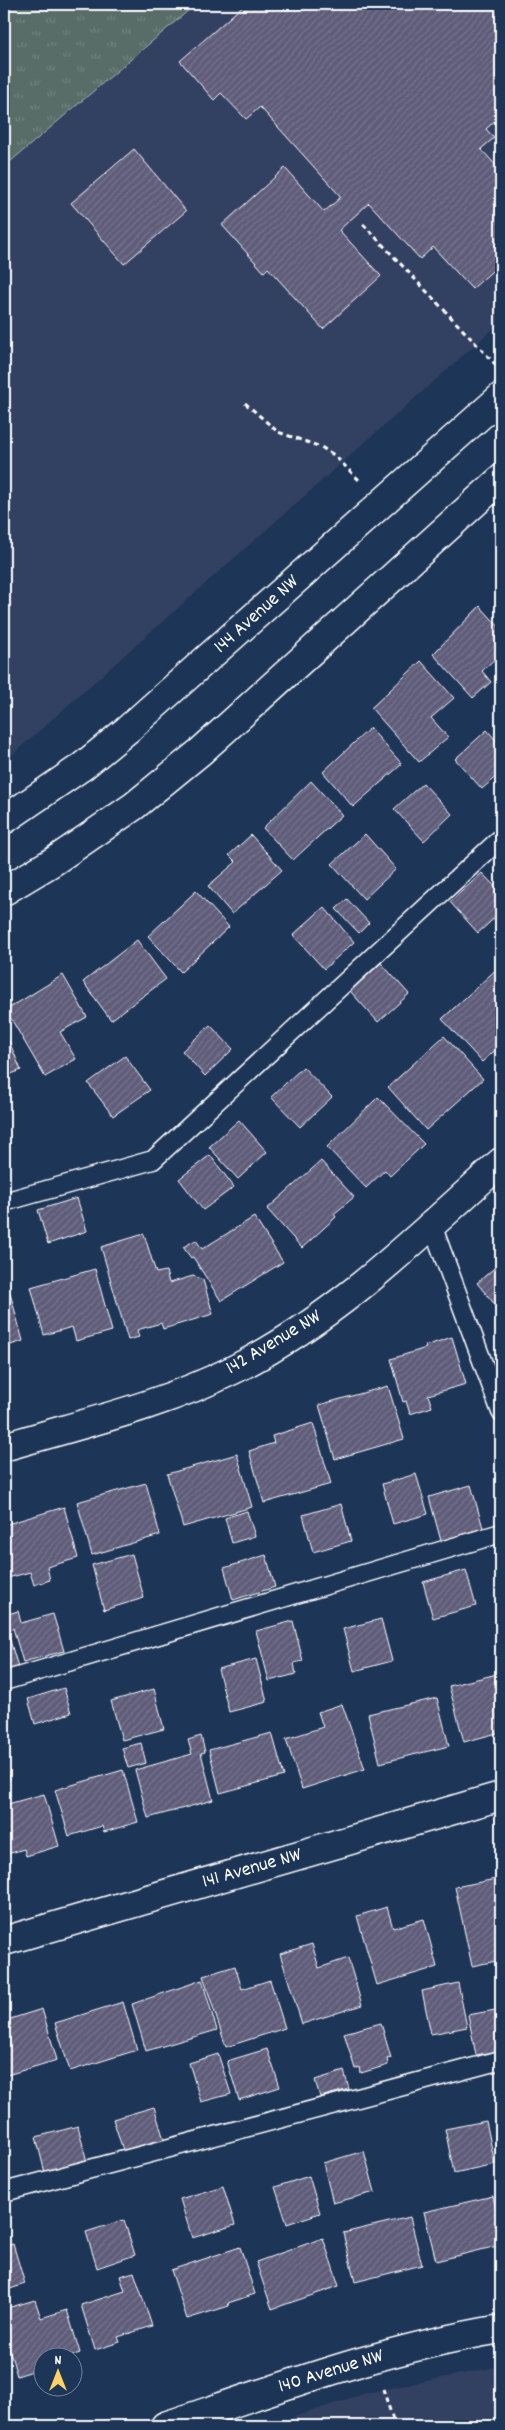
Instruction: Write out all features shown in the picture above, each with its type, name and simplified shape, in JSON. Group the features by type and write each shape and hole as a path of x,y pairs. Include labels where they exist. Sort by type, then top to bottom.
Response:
{"street":[{"name":"144 Avenue NW","path":"4,820 83,766 127,730 501,397"},
{"path":"4,891 94,834 134,806 171,776 501,479"},
{"name":"142 Avenue NW","path":"4,1447 187,1391 234,1370 289,1337 344,1300 384,1268 501,1162"},
{"name":"141 Avenue NW","path":"4,1941 501,1796"},
{"name":"140 Avenue NW","path":"165,2426 372,2359 436,2341 501,2329"}],"lane":[{"path":"4,1202 153,1160 501,838"},
{"path":"432,1225 501,1412"},
{"path":"4,1681 501,1533"},
{"path":"4,2192 501,2060"}],"path":[{"path":"363,224 501,370"},
{"path":"245,403 278,432 334,454 382,503"},
{"path":"372,2359 395,2426"}],"shaded area":[{"path":"196,4 501,4 501,322 4,762 4,167"},
{"path":"501,2366 501,2426 267,2426 366,2393"}],"green space":[{"path":"4,4 196,4 4,167"}],"building":[{"path":"245,4 501,4 501,115 486,129 494,138 481,149 501,171 501,263 472,289 433,247 420,259 369,203 339,230 381,276 323,329 268,268 264,272 222,225 285,168 324,212 341,197 260,107 246,119 221,93 214,100 180,61"},
{"path":"134,149 186,211 124,264 71,203"},
{"path":"480,606 501,629 501,653 482,671 491,682 473,698 433,654"},
{"path":"421,661 454,698 431,718 448,737 419,762 371,708"},
{"path":"370,728 402,764 353,807 323,772"},
{"path":"487,730 501,746 501,772 482,789 455,759"},
{"path":"311,781 342,815 293,860 263,828"},
{"path":"423,783 452,814 424,841 394,809"},
{"path":"365,834 396,869 364,899 332,864"},
{"path":"251,835 282,870 232,914 208,886 236,862 229,855"},
{"path":"482,873 501,893 501,912 478,933 450,902"},
{"path":"196,891 229,927 181,972 148,936"},
{"path":"347,899 369,923 359,933 336,909"},
{"path":"324,907 354,942 324,969 293,935"},
{"path":"137,940 166,979 111,1020 83,982"},
{"path":"381,963 409,994 378,1022 350,991"},
{"path":"501,965 501,1045 482,1062 442,1019"},
{"path":"63,975 87,1017 60,1032 76,1059 45,1077 6,1010"},
{"path":"210,1025 233,1049 205,1076 182,1051"},
{"path":"4,1029 21,1070 4,1077"},
{"path":"444,1036 483,1079 426,1130 388,1087"},
{"path":"125,1056 150,1090 113,1116 88,1083"},
{"path":"303,1067 332,1097 300,1127 271,1097"},
{"path":"378,1097 424,1144 390,1176 385,1170 366,1188 327,1147"},
{"path":"239,1120 267,1152 238,1179 209,1147"},
{"path":"210,1155 234,1187 203,1210 179,1179"},
{"path":"321,1161 354,1197 334,1214 336,1217 302,1248 267,1209"},
{"path":"77,1198 87,1231 48,1244 38,1210"},
{"path":"254,1217 283,1262 221,1301 193,1257 191,1258 183,1247 196,1240 202,1249"},
{"path":"144,1234 156,1273 166,1271 169,1283 193,1276 203,1280 213,1314 163,1329 161,1323 137,1330 139,1337 128,1340 101,1247"},
{"path":"501,1262 501,1312 477,1283"},
{"path":"95,1269 112,1331 76,1341 72,1327 44,1335 31,1287"},
{"path":"10,1293 23,1341 4,1347 4,1295"},
{"path":"452,1337 466,1384 428,1395 432,1407 410,1414 406,1401 403,1402 391,1359 426,1348 425,1346"},
{"path":"388,1386 404,1439 335,1459 319,1405"},
{"path":"313,1423 331,1484 264,1503 249,1451 274,1443 272,1436"},
{"path":"237,1454 252,1507 183,1527 167,1474"},
{"path":"416,1474 428,1514 393,1524 382,1484"},
{"path":"146,1483 160,1535 92,1555 77,1502"},
{"path":"471,1485 483,1528 441,1541 429,1497"},
{"path":"341,1504 351,1541 313,1552 303,1515"},
{"path":"64,1507 78,1558 47,1567 50,1580 34,1585 30,1572 4,1579 4,1525"},
{"path":"247,1511 255,1536 232,1543 225,1518"},
{"path":"132,1554 144,1598 104,1610 92,1565"},
{"path":"266,1555 275,1587 233,1600 224,1568"},
{"path":"466,1570 476,1606 433,1618 423,1582"},
{"path":"18,1611 21,1623 53,1614 64,1651 23,1662 13,1628 10,1630 5,1615"},
{"path":"381,1619 392,1661 354,1671 343,1629"},
{"path":"293,1621 303,1661 294,1663 296,1674 269,1681 256,1631"},
{"path":"6,1627 18,1667 4,1671 4,1628"},
{"path":"256,1659 267,1702 229,1712 218,1669"},
{"path":"501,1673 501,1732 464,1742 449,1686"},
{"path":"64,1688 71,1713 35,1724 28,1699"},
{"path":"154,1689 164,1729 122,1740 111,1701"},
{"path":"437,1698 449,1746 380,1763 368,1714"},
{"path":"342,1704 365,1769 302,1789 286,1739 323,1727 318,1712"},
{"path":"272,1733 284,1776 220,1793 209,1750"},
{"path":"201,1736 205,1752 201,1753 213,1800 148,1818 135,1770 192,1754 188,1740"},
{"path":"141,1743 146,1763 128,1768 122,1748"},
{"path":"4,1756 10,1779 4,1781"},
{"path":"123,1770 138,1822 104,1832 102,1826 69,1836 55,1790"},
{"path":"44,1794 59,1846 26,1856 24,1849 4,1855 4,1805"},
{"path":"501,1878 501,1960 472,1966 455,1887"},
{"path":"387,1907 393,1928 424,1919 437,1967 377,1985 357,1916"},
{"path":"312,1944 319,1968 348,1958 362,2005 302,2024 280,1954"},
{"path":"235,1966 242,1989 270,1980 285,2028 226,2047 203,1976"},
{"path":"202,1980 217,2030 146,2051 132,2004"},
{"path":"458,1983 467,2027 431,2034 422,1991"},
{"path":"123,2002 137,2050 70,2071 55,2023"},
{"path":"42,2009 57,2060 4,2076 4,2021"},
{"path":"501,2009 501,2050 476,2055 468,2015"},
{"path":"381,2023 391,2058 387,2059 388,2065 361,2073 360,2067 355,2069 344,2033"},
{"path":"267,2049 280,2087 239,2100 227,2061"},
{"path":"218,2054 231,2094 201,2102 189,2063"},
{"path":"344,2071 349,2089 320,2097 315,2080"},
{"path":"154,2107 165,2143 125,2156 113,2119"},
{"path":"486,2121 495,2164 454,2173 445,2129"},
{"path":"78,2126 88,2166 46,2177 36,2137"},
{"path":"364,2151 375,2192 333,2203 323,2163"},
{"path":"309,2176 320,2213 287,2224 275,2187"},
{"path":"223,2186 235,2225 192,2238 180,2199"},
{"path":"493,2196 501,2229 501,2245 436,2261 424,2212"},
{"path":"410,2217 422,2265 355,2282 343,2233"},
{"path":"124,2220 135,2255 97,2268 86,2232"},
{"path":"323,2238 339,2286 272,2309 256,2262"},
{"path":"13,2244 25,2284 4,2291 4,2246"},
{"path":"240,2247 255,2294 228,2303 229,2306 187,2319 171,2270"},
{"path":"134,2272 152,2326 118,2337 120,2342 95,2350 81,2305 125,2291 120,2276"},
{"path":"35,2300 41,2318 67,2310 78,2348 32,2348 32,2371 17,2376 4,2331 4,2309"}]}
